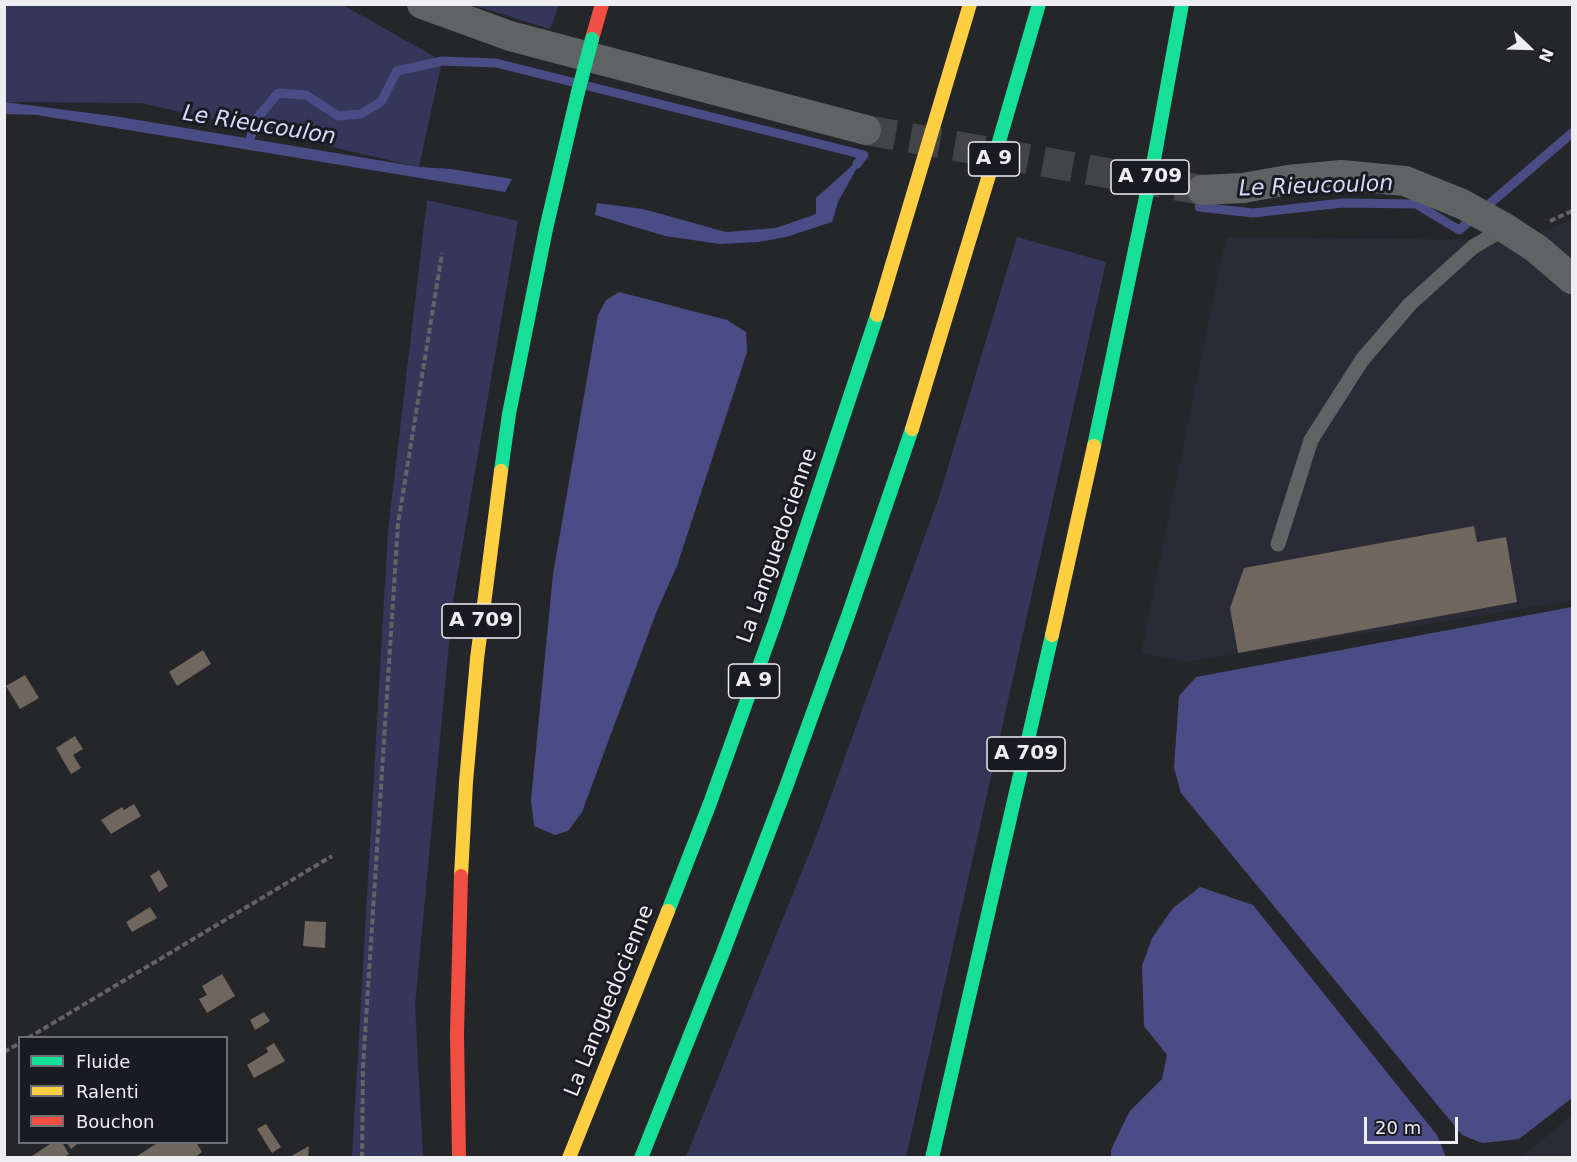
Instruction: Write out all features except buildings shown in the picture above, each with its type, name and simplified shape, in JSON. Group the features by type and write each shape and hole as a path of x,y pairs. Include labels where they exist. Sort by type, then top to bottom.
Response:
{"highway":[{"name":"A 709","path":"459,1158 457,1034 460,905 466,782 477,659 509,414 546,229 578,92 602,4"},
{"name":"La Languedocienne","path":"569,1158 636,994 775,622 877,316 970,4"},
{"name":"A 9","path":"641,1158 731,932 849,613 935,352 1013,98 1039,4"},
{"name":"A 709","path":"932,1158 1030,735 1115,349 1155,154 1182,4"}],"street":[{"path":"422,4 510,36 866,130"},
{"path":"1202,190 1243,188 1288,180 1341,175 1405,181 1483,216 1537,249 1572,279"}],"lane":[{"path":"1278,544 1311,440 1362,360 1418,297 1473,248 1483,216"}],"path":[{"path":"362,1158 363,1066 398,524 442,253"},
{"path":"31,1036 332,856"},
{"path":"4,1052 18,1044"}],"shaded area":[{"path":"5,5 343,5 442,61 419,167 141,103 5,102"},
{"path":"472,5 559,5 550,29"},
{"path":"5,102 120,117 419,167 451,169 512,179 505,192 37,115 5,114"},
{"path":"864,155 838,202 832,222 786,237 759,242 720,244 665,236 595,215 597,203 643,209 726,232 776,228 816,214 816,198"},
{"path":"427,200 518,221 453,601 415,1005 423,1157 352,1157 388,531"},
{"path":"1572,220 1572,601 1186,662 1141,653 1226,237 1500,240 1547,230"},
{"path":"1017,237 1106,262 906,1157 686,1157 816,837 939,497"},
{"path":"619,292 727,320 746,332 747,352 677,566 656,613 582,812 568,831 555,835 534,826 531,800 553,574 598,315 606,300"},
{"path":"1572,607 1572,1098 1519,1139 1482,1143 1462,1135 1181,793 1174,768 1179,696 1196,677"},
{"path":"1200,887 1253,905 1437,1135 1446,1157 1111,1157 1111,1150 1129,1112 1162,1079 1167,1055 1144,1026 1142,966 1152,938 1173,908"},
{"path":"1572,1115 1572,1157 1522,1157"}],"waterway":[{"path":"248,144 258,117 278,93 306,95 338,116 361,114 381,102 397,71 442,61 496,63 864,155 857,164"},
{"name":"Le Rieucoulon","path":"1199,207 1253,213 1343,203 1416,204 1459,230 1572,133"}],"tunnel":[{"path":"866,130 1202,190"}],"traffic: fast":[{"path":"996,152 1039,4"},
{"path":"1094,446 1155,154 1182,4"},
{"path":"578,92 592,39"},
{"path":"501,471 509,414 546,229 578,92"},
{"path":"668,911 710,803 775,622 877,315"},
{"path":"641,1158 786,787 912,429"},
{"path":"932,1158 1052,635"}],"traffic: slow":[{"path":"877,315 970,4"},
{"path":"912,429 996,152"},
{"path":"1052,635 1094,446"},
{"path":"461,876 466,782 477,659 501,471"},
{"path":"569,1158 668,911"}],"traffic: jam":[{"path":"592,39 602,4"},
{"path":"459,1158 457,1034 461,876"}]}
